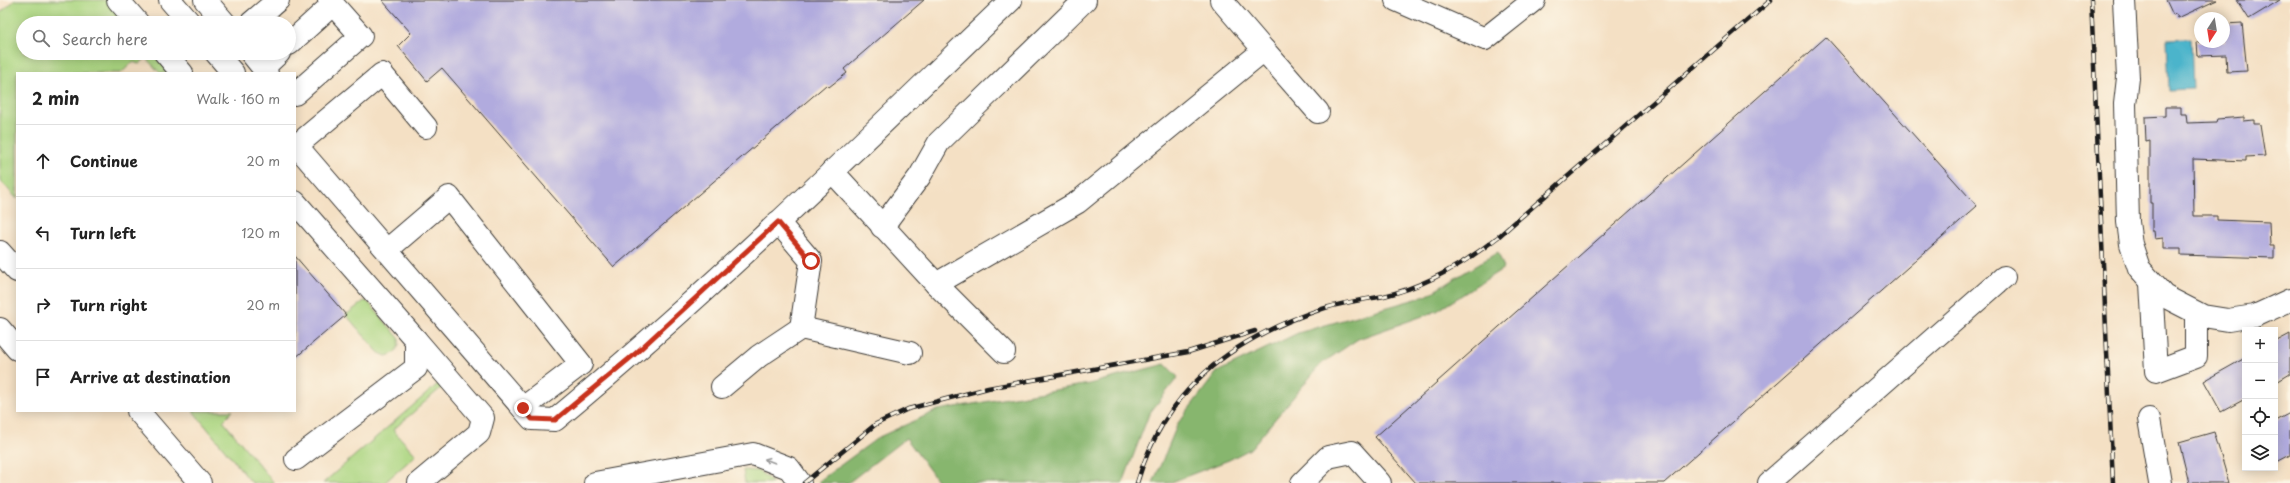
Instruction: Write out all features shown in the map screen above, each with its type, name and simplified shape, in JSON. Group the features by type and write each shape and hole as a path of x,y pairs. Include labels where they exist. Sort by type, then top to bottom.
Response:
{"lane":[{"path":"118,0 132,16"},
{"path":"170,0 184,16"},
{"path":"259,16 278,0"},
{"path":"426,127 382,74 296,145 532,419 555,420 635,354 778,222 1011,0"},
{"path":"882,227 920,176 939,142 1085,0"},
{"path":"1222,0 1318,112"},
{"path":"1396,0 1485,39 1534,0"},
{"path":"2124,0 2128,78 2125,104 2128,222 2131,244 2138,268 2164,296 2196,313 2228,320 2255,316 2290,300"},
{"path":"208,1 220,16"},
{"path":"296,37 331,2 361,36 296,93"},
{"path":"936,284 1078,202 1264,50"},
{"path":"171,60 181,72"},
{"path":"222,60 233,72"},
{"path":"832,171 936,284 1004,352"},
{"path":"387,250 450,197 581,364 523,408"},
{"path":"296,203 483,418 479,433 419,483"},
{"path":"778,222 811,261 801,328"},
{"path":"0,252 16,270"},
{"path":"1769,483 2004,278"},
{"path":"2151,283 2156,371 2196,356 2196,313"},
{"path":"722,387 759,356 801,328 910,353"},
{"path":"0,329 16,347"},
{"path":"296,458 416,368 416,340"},
{"path":"139,412 200,483"},
{"path":"2149,419 2160,483"},
{"path":"1302,483 1328,457 1352,452 1380,483"},
{"path":"595,483 753,454 789,468 800,483"}],"green space":[{"path":"15,0 108,0 122,16 16,16 16,60 144,60 139,64 133,62 122,72 16,72 16,198 0,180 0,13"},
{"path":"148,60 160,60 170,72 159,72"},
{"path":"1498,252 1504,268 1437,311 1358,339 1321,364 1250,449 1229,460 1169,483 1153,483 1178,423 1217,372 1298,333 1426,296"},
{"path":"364,301 368,302 399,338 398,348 392,354 386,356 379,353 346,315"},
{"path":"1165,364 1178,377 1149,414 1123,483 939,483 906,438 848,483 821,483 819,481 879,437 938,410 1089,384"},
{"path":"439,383 442,387 393,430 416,455 384,483 323,483"},
{"path":"194,412 232,412 223,421 274,483 252,483"},
{"path":"743,470 759,471 773,483 745,483"}],"water":[{"path":"2191,38 2193,89 2169,90 2167,39"}],"building":[{"path":"382,0 924,0 844,69 847,73 829,87 826,85 614,267 442,68 427,81 398,46 411,33"},
{"path":"2166,0 2217,0 2178,18 2176,14 2173,15"},
{"path":"2237,0 2280,0 2249,19"},
{"path":"2242,23 2247,71 2227,72 2226,55 2198,56 2197,48 2230,48 2230,24"},
{"path":"1826,37 1977,206 1664,483 1416,483 1375,437"},
{"path":"2165,107 2181,107 2181,114 2186,114 2187,123 2216,122 2217,119 2244,117 2244,121 2254,120 2254,124 2260,124 2265,156 2246,157 2246,161 2193,159 2194,216 2217,216 2217,220 2269,222 2270,246 2274,246 2274,258 2181,255 2181,249 2163,249 2163,238 2155,239 2154,231 2152,231 2152,203 2150,203 2150,141 2146,142 2145,117 2165,116"},
{"path":"296,257 346,315 296,357"},
{"path":"2290,334 2290,374 2278,381 2278,363 2278,340"},
{"path":"2242,360 2242,401 2221,412 2204,381"},
{"path":"2290,413 2290,455 2278,461 2278,435 2278,419"},
{"path":"2214,432 2229,483 2189,483 2179,442"}],"railway":[{"path":"1137,483 1149,450 1165,421 1183,395 1205,373 1229,353 1286,322 1319,310 1400,292 1430,280 1472,256 1498,237 1771,0"},
{"path":"2091,0 2113,483"},
{"path":"804,483 876,424 908,409 988,388 1188,352 1255,331"}],"route":[{"path":"523,408 532,419 555,420 635,354 778,222 811,261"}]}
